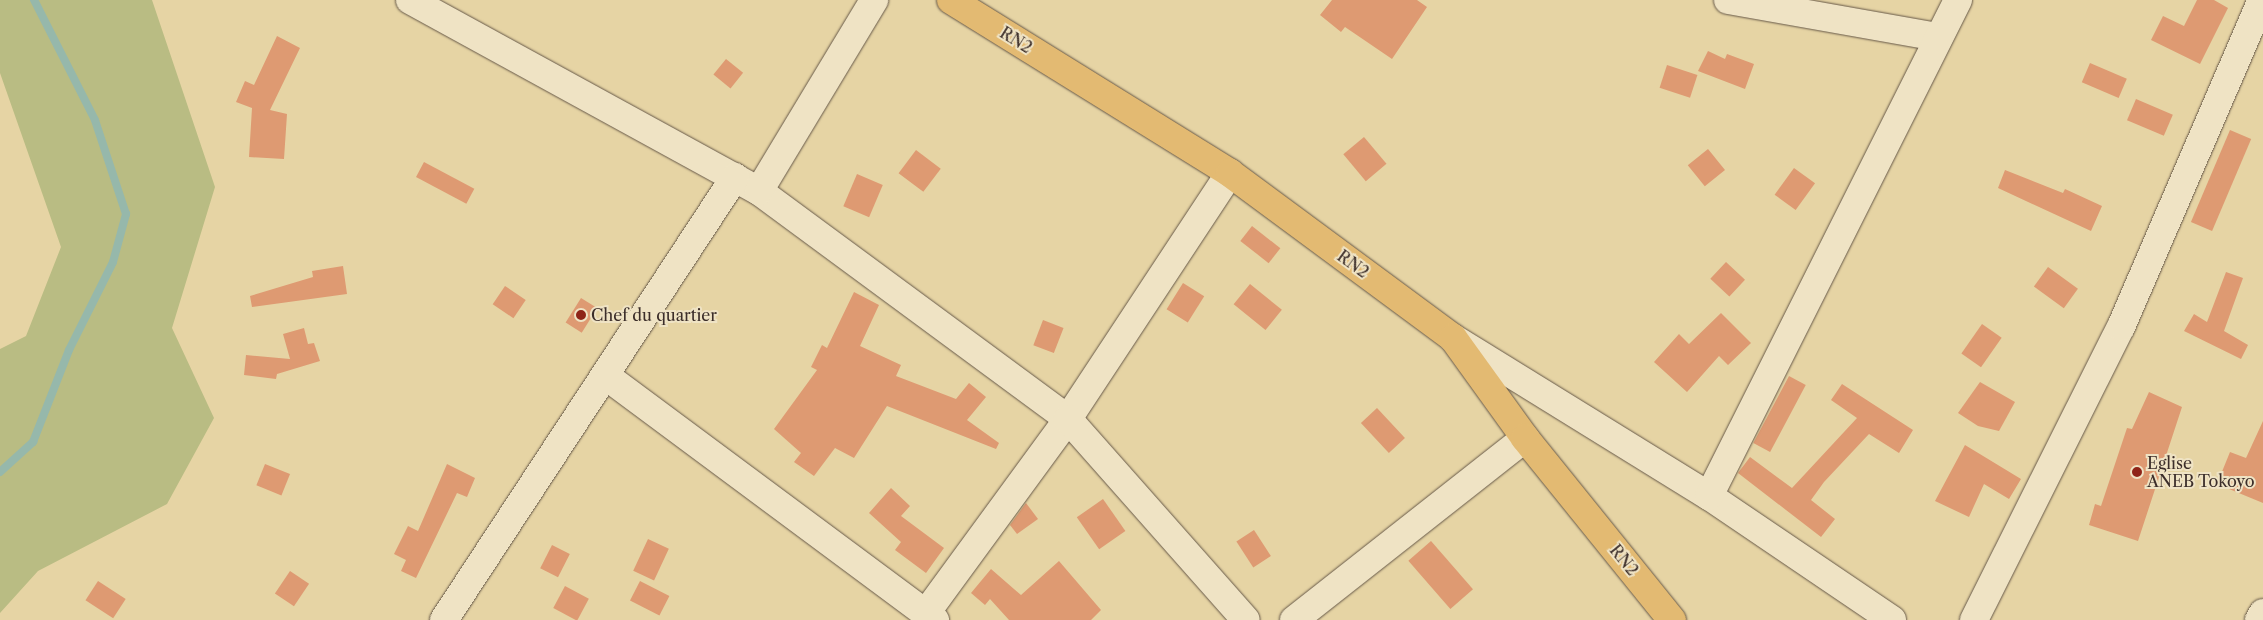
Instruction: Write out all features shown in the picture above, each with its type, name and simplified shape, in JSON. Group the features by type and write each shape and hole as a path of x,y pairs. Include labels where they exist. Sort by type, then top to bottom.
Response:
{"main road":[{"name":"RN2","path":"951,0 1230,173 1453,338 1525,438 1672,620"}],"street":[{"path":"410,0 759,191 1068,419 1246,620"},
{"path":"759,191 874,0"},
{"path":"1728,0 1938,37"},
{"path":"1709,496 1958,0"},
{"path":"1974,620 2121,327 2262,0"},
{"path":"606,376 931,616 1068,419 1230,173"},
{"path":"444,620 736,177"},
{"path":"1453,338 1709,496 1892,620"},
{"path":"1294,620 1525,438"},
{"path":"2259,620 2263,613"}],"green space":[{"path":"0,0 152,0 215,187 172,328 214,418 167,504 38,571 0,613 0,349 26,336 61,247 0,73"}],"building":[{"path":"1332,0 1417,0 1427,7 1392,59 1345,27 1341,32 1320,15"},
{"path":"2197,0 2214,0 2228,8 2200,64 2151,40 2163,16 2184,26"},
{"path":"277,36 300,48 270,110 287,114 284,159 249,157 252,108 236,102 245,81 254,85"},
{"path":"1708,51 1725,59 1727,54 1754,64 1745,89 1698,71"},
{"path":"726,59 743,73 731,88 713,75"},
{"path":"2090,63 2127,79 2119,98 2082,82"},
{"path":"1667,65 1697,75 1690,98 1660,88"},
{"path":"2136,99 2173,115 2164,136 2127,120"},
{"path":"2230,130 2251,139 2212,231 2191,222"},
{"path":"1364,137 1386,164 1366,181 1343,154"},
{"path":"1708,149 1725,170 1705,186 1688,165"},
{"path":"916,150 941,169 923,192 899,173"},
{"path":"424,162 474,189 466,204 416,177"},
{"path":"1794,168 1815,183 1796,210 1775,195"},
{"path":"2005,170 2063,193 2065,189 2102,206 2091,231 1998,188"},
{"path":"857,174 883,185 869,217 843,206"},
{"path":"1252,226 1280,248 1269,263 1240,241"},
{"path":"1726,262 1745,280 1729,297 1710,279"},
{"path":"343,266 347,294 252,307 250,296 313,277 312,271"},
{"path":"2048,267 2078,289 2064,308 2034,286"},
{"path":"2226,272 2243,278 2224,331 2248,345 2241,359 2184,331 2194,314 2207,322"},
{"path":"1183,283 1204,296 1188,323 1167,309"},
{"path":"1250,284 1282,310 1266,330 1234,304"},
{"path":"505,286 526,300 513,318 493,304"},
{"path":"854,292 879,305 860,346 901,365 896,376 956,399 969,383 986,397 967,420 999,443 996,449 887,406 854,458 835,448 814,476 794,462 801,453 774,429 817,370 811,367 822,345 827,348"},
{"name":"Chef du quartier","path":"581,298 597,308 582,333 566,323"},
{"path":"1721,313 1751,343 1728,365 1719,356 1687,392 1654,362 1679,334 1689,344"},
{"path":"1043,320 1064,328 1054,353 1033,345"},
{"path":"1982,324 2002,338 1981,367 1961,353"},
{"path":"304,328 308,344 314,343 320,361 277,374 276,379 244,375 246,355 290,359 283,334"},
{"path":"1789,376 1806,385 1770,452 1753,443"},
{"path":"1980,382 2015,402 1999,431 1978,426 1958,413"},
{"path":"1842,384 1913,430 1899,453 1869,434 1824,482 1811,500 1835,519 1821,537 1738,473 1750,457 1792,488 1857,418 1831,400"},
{"name":"Eglise ANEB Tokoyo","path":"2149,392 2182,407 2138,541 2089,525 2095,504 2101,506 2127,428 2132,429"},
{"path":"1377,408 1405,438 1389,453 1361,423"},
{"path":"2263,421 2263,503 2217,484 2230,452 2246,458"},
{"path":"1965,445 2021,479 2009,499 1984,484 1969,517 1935,501"},
{"path":"265,464 290,474 281,495 256,485"},
{"path":"447,464 475,478 467,497 457,493 416,578 401,571 406,560 394,554 408,526 418,531"},
{"path":"891,488 910,506 901,516 944,548 926,573 895,550 901,542 869,513"},
{"path":"1103,499 1125,531 1099,549 1077,517"},
{"path":"1026,503 1038,519 1017,534 1010,525"},
{"path":"1254,530 1271,556 1253,567 1236,541"},
{"path":"648,539 669,549 654,580 633,571"},
{"path":"1431,541 1473,589 1450,609 1408,561"},
{"path":"552,545 570,554 558,577 540,568"},
{"path":"1059,561 1101,610 1091,620 1009,620 990,599 985,605 971,593 991,569 1021,595"},
{"path":"290,571 309,584 294,606 275,593"},
{"path":"98,581 126,599 113,618 85,600"},
{"path":"640,581 669,596 659,616 630,601"},
{"path":"565,586 589,599 578,620 553,608"}],"waterway":[{"path":"0,472 33,442 69,350 113,262 126,214 95,120 34,0"}],"place":[{"name":"Chef du quartier","path":"581,315"},
{"name":"Eglise ANEB Tokoyo","path":"2137,472"}]}
